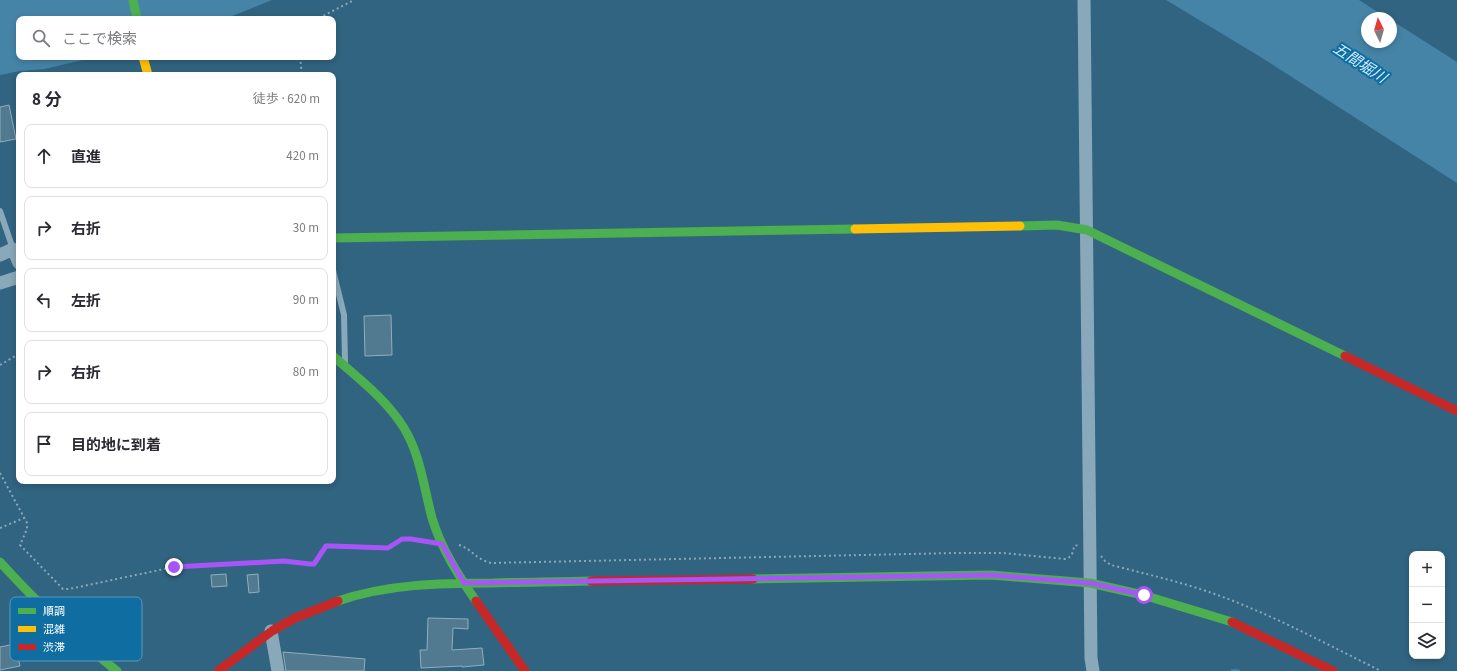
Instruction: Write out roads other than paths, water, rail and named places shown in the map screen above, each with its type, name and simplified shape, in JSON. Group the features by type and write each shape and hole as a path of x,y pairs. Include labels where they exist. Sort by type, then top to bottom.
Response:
{"street":[{"path":"133,0 136,16"},
{"path":"1084,0 1089,544 1091,658 1093,671"},
{"path":"144,60 147,72"},
{"path":"336,238 1057,225 1087,230 1457,411"},
{"path":"0,255 13,249 16,256"},
{"path":"0,283 16,278"},
{"path":"336,359 399,420 410,439 421,469 431,513 442,544 464,583 525,671"},
{"path":"0,562 33,597"},
{"path":"218,671 271,631 297,617 350,596 381,590 424,585 464,583 991,575 1090,583 1144,595 1234,623 1333,671"},
{"path":"271,631 278,671"},
{"path":"105,661 117,671"}],"lane":[{"path":"0,211 13,249"},
{"path":"336,282 344,315 346,367"}],"water":[{"path":"0,0 272,0 232,16 16,16 16,60 83,60 44,69 20,71 0,75"},
{"name":"五間堀川","path":"1166,0 1359,0 1378,12 1361,12 1361,48 1397,48 1397,24 1457,62 1457,183 1259,56"}],"waterway":[{"path":"1232,671 1238,671"}]}
